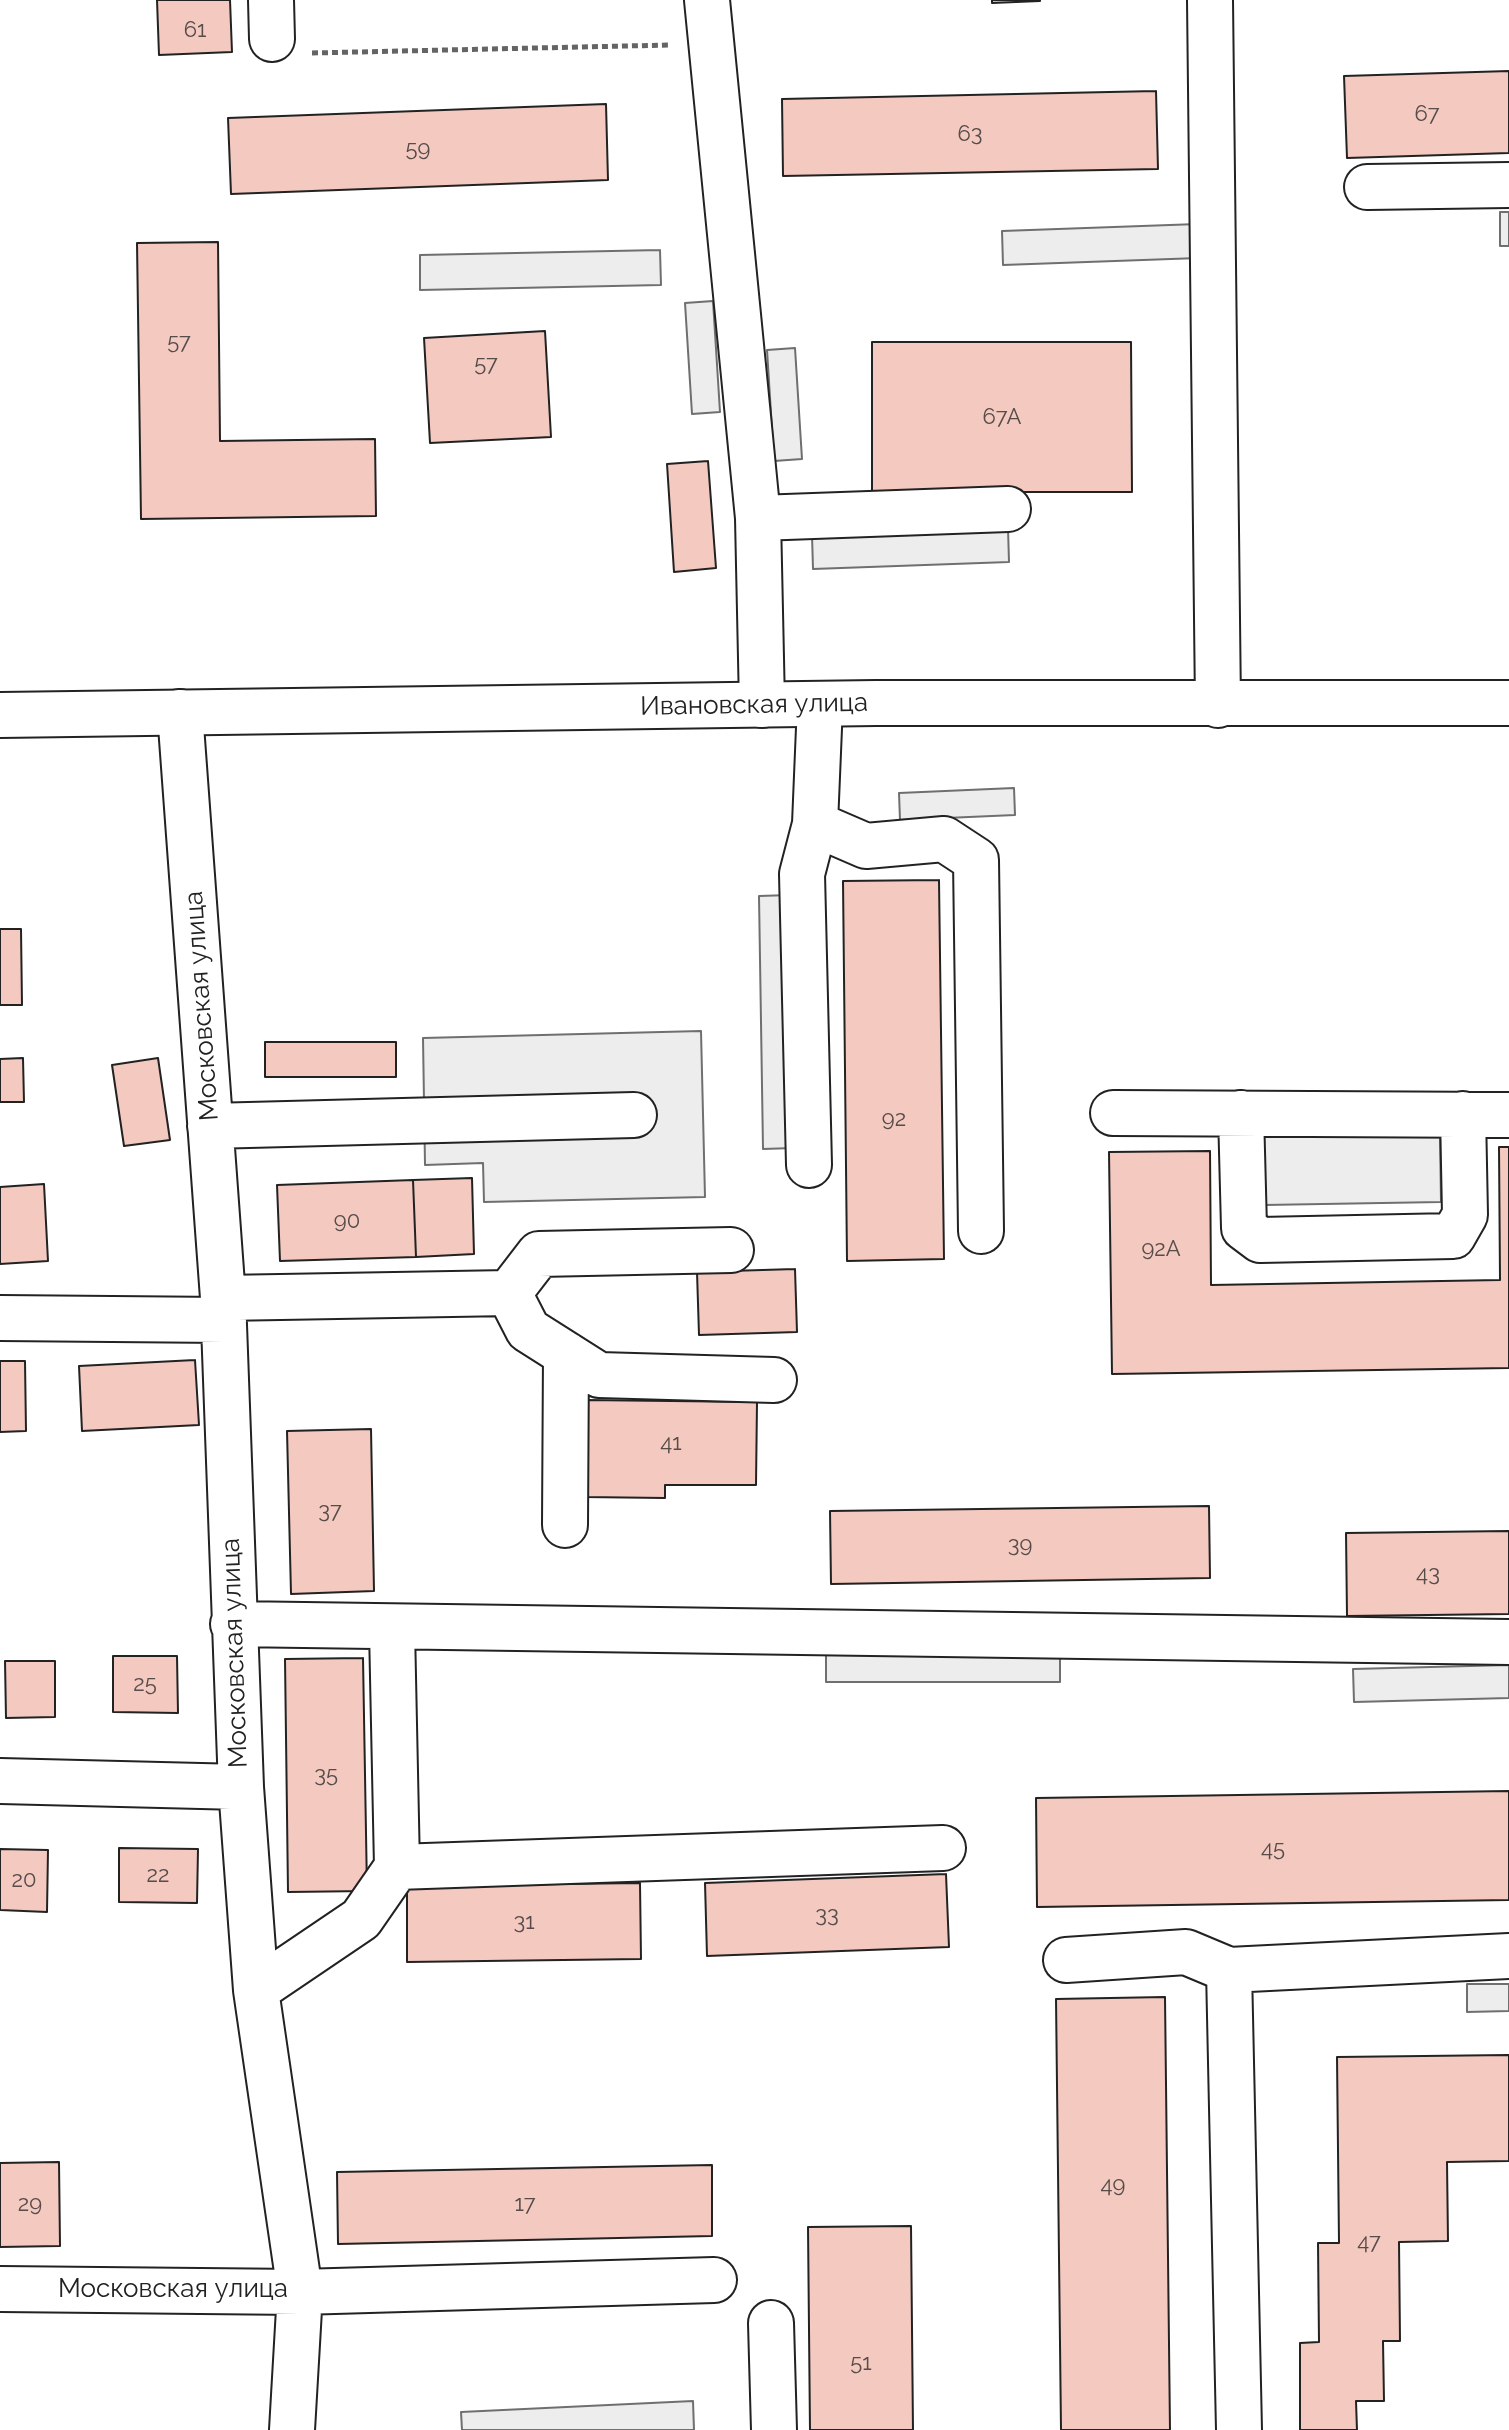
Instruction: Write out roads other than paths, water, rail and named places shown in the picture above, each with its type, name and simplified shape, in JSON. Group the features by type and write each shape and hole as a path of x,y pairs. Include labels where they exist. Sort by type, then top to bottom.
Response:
{"street":[{"path":"707,0 758,518 762,705"},
{"path":"1210,0 1218,705"},
{"path":"1367,187 1509,185"},
{"path":"758,518 1008,509"},
{"name":"Ивановская улица","path":"0,715 820,704 1509,703"},
{"path":"809,1165 802,874 815,824 820,704"},
{"name":"Московская улица","path":"0,2289 300,2292 256,1990 233,1624 224,1309 180,712"},
{"path":"815,824 866,846 944,839 976,860 981,1231"},
{"path":"1113,1113 1509,1115"},
{"path":"1241,1113 1244,1228 1260,1240 1453,1236 1465,1215 1463,1114"},
{"path":"210,1126 634,1115"},
{"path":"0,1318 509,1293 539,1254 731,1250"},
{"path":"509,1293 528,1330 599,1375 774,1380"},
{"path":"565,1525 566,1354"},
{"path":"233,1624 392,1629 1509,1642"},
{"path":"256,1990 361,1919 397,1867 392,1629"},
{"path":"0,1781 241,1787"},
{"path":"397,1867 943,1848"},
{"path":"1066,1960 1186,1952 1229,1970 1509,1956"},
{"path":"1229,1970 1239,2430"},
{"path":"292,2430 300,2292 714,2280"},
{"path":"771,2323 774,2430"}]}
